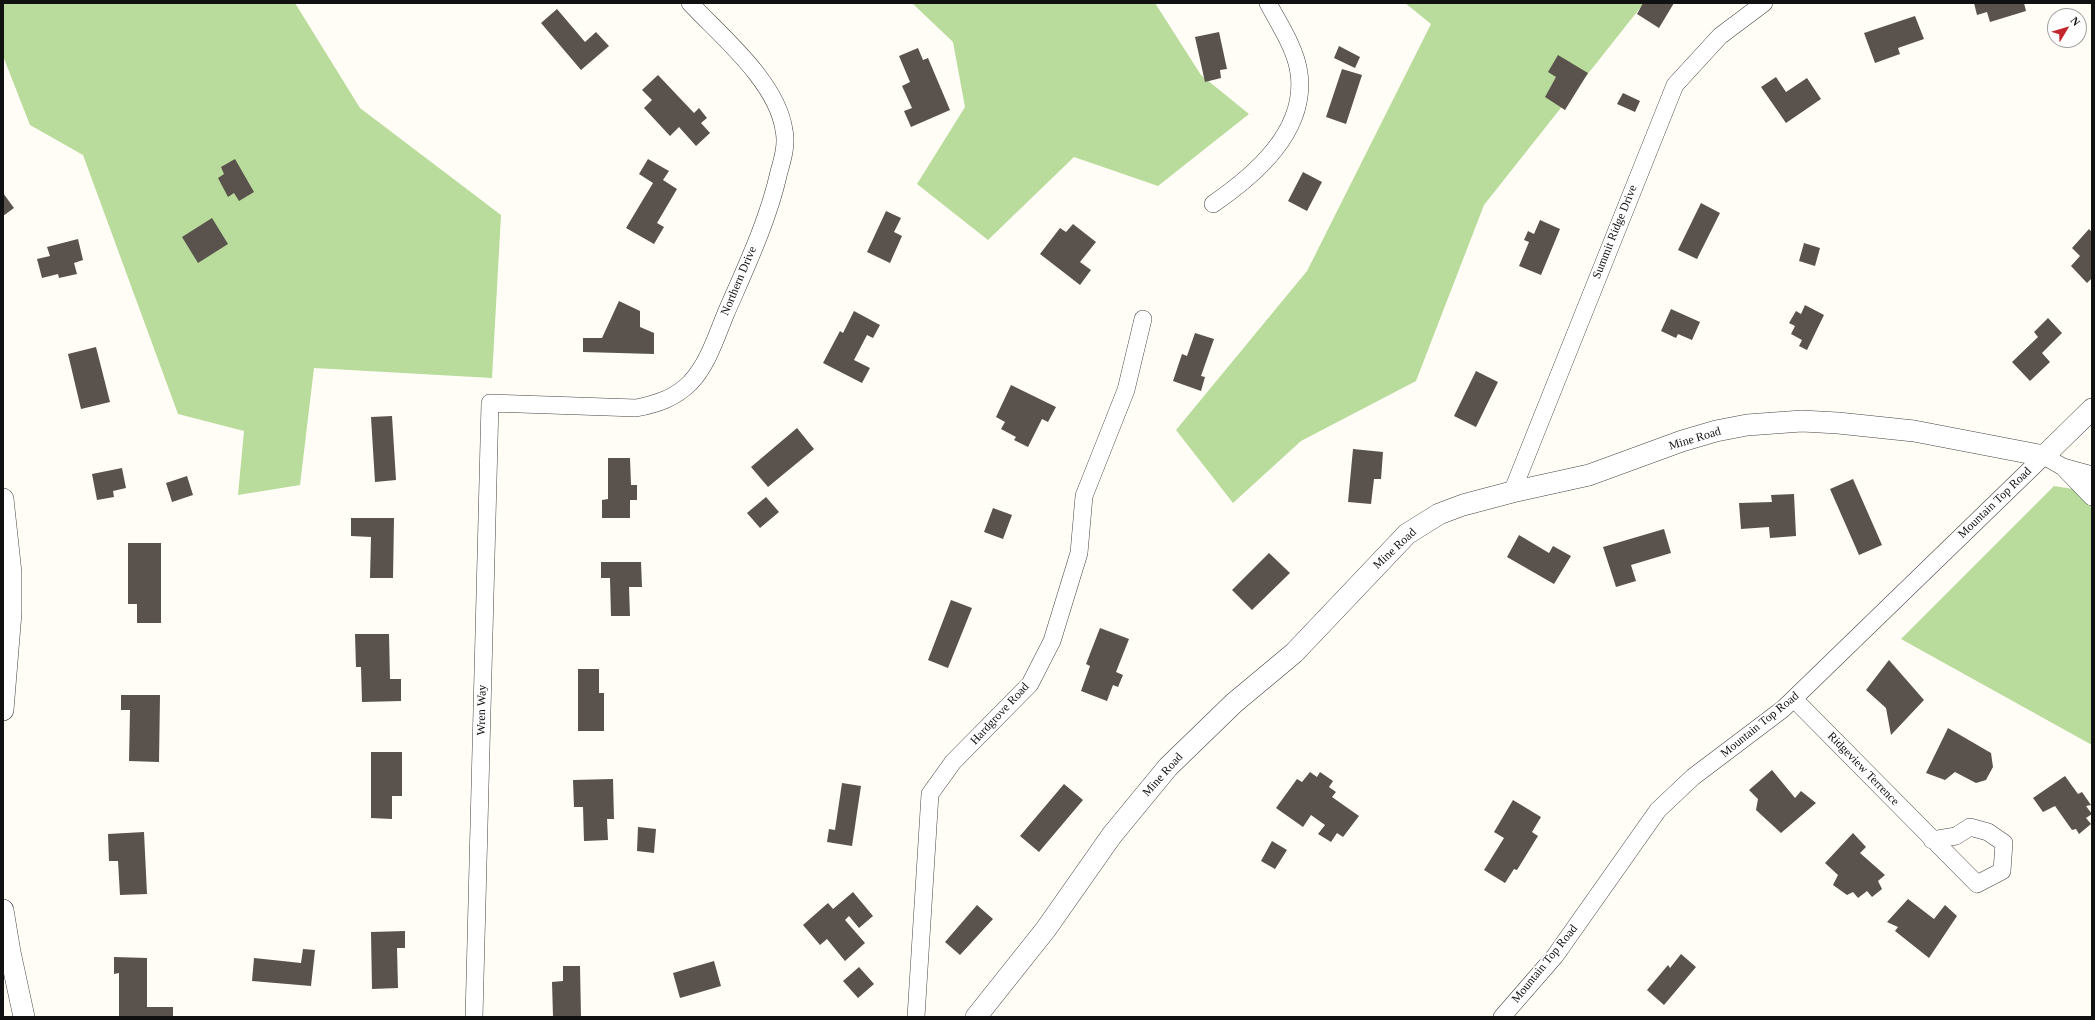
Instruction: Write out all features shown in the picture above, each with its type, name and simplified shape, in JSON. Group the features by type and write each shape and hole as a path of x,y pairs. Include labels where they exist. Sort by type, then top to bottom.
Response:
{"street":[{"name":"Northern Drive","path":"490,404 636,408 659,404 677,393 702,369 746,268 773,199 785,148 785,136 777,104 757,74 690,3"},
{"path":"1213,204 1241,184 1262,166 1272,153 1293,118 1298,100 1299,73 1291,49 1268,3"},
{"name":"Summit Ridge Drive","path":"1512,492 1675,85 1720,36 1764,3"},
{"name":"Hardgrove Road","path":"916,1017 930,794 954,762 1030,684 1052,641 1079,553 1084,496 1126,390 1143,319"},
{"name":"Wren Way","path":"474,1017 490,404"},
{"path":"2092,409 2044,456 2063,467 2092,475"},
{"name":"Mine Road","path":"976,1017 1046,929 1112,836 1173,762 1234,703 1294,652 1407,534 1439,514 1463,505 1512,492 1589,475 1682,441 1716,431 1746,425 1802,421 1838,422 1914,431 2044,456"},
{"name":"Mountain Top Road","path":"1502,1017 1559,950 1658,810 1693,777 1794,699 2044,456"},
{"path":"2063,467 2092,497"},
{"path":"3,499 11,574 11,613 3,710"},
{"name":"Ridgeview Terrence","path":"1794,699 1932,840"},
{"path":"3,910 24,1017"}],"green space":[{"path":"3,3 295,3 360,108 501,215 492,378 314,368 300,485 238,495 244,431 178,414 83,155 30,125 3,56"},
{"path":"912,3 1155,3 1201,75 1249,114 1158,186 1074,157 988,240 917,184 965,107 953,42"},
{"path":"1405,3 1644,3 1484,205 1416,381 1301,441 1233,503 1176,430 1307,271 1431,24"},
{"path":"2054,486 2092,492 2092,745 1901,639"}],"building":[{"path":"1643,3 1674,3 1659,28 1637,14"},
{"path":"1974,3 2024,3 2026,11 1990,22 1987,12 1977,15"},
{"path":"557,9 585,42 596,32 609,46 581,70 541,23"},
{"path":"1915,16 1924,39 1898,48 1900,54 1875,63 1864,33"},
{"path":"1219,32 1227,69 1220,70 1221,78 1205,82 1195,37"},
{"path":"1339,46 1360,57 1355,68 1334,58"},
{"path":"918,48 923,60 928,58 950,110 911,127 904,111 912,108 902,86 910,82 899,56"},
{"path":"1558,55 1588,73 1565,110 1545,97 1556,77 1548,72"},
{"path":"1342,69 1362,75 1346,124 1326,117"},
{"path":"658,75 694,113 699,108 707,118 701,123 710,133 696,146 679,127 670,136 644,108 652,100 642,90"},
{"path":"1776,77 1786,92 1807,78 1821,99 1786,123 1761,87"},
{"path":"1623,93 1640,101 1635,112 1617,104"},
{"path":"235,159 254,192 239,201 234,193 228,197 218,178 224,174 221,167"},
{"path":"648,159 669,171 663,180 677,189 657,223 664,227 654,244 626,228 653,183 639,174"},
{"path":"1303,172 1322,182 1307,211 1288,201"},
{"path":"3,193 14,208 3,216"},
{"path":"1701,203 1720,213 1697,259 1678,250"},
{"path":"886,211 901,218 894,232 902,236 890,263 867,252"},
{"path":"212,218 228,244 198,263 182,237"},
{"path":"1540,220 1560,229 1541,275 1519,266 1529,242 1524,240 1528,231 1534,234"},
{"path":"1073,224 1096,242 1080,262 1091,270 1080,285 1040,254 1060,228 1066,232"},
{"path":"2089,229 2092,232 2092,278 2087,283 2071,266 2080,256 2072,248"},
{"path":"78,239 83,260 74,263 77,274 59,278 58,274 42,278 37,259 50,256 47,247"},
{"path":"1804,243 1820,248 1815,266 1799,261"},
{"path":"619,301 640,311 640,327 654,333 654,354 583,352 583,338 602,338"},
{"path":"1805,305 1824,315 1807,350 1799,346 1802,340 1791,334 1795,326 1789,323 1796,311 1801,314"},
{"path":"1671,309 1700,322 1692,340 1678,334 1676,338 1661,331"},
{"path":"854,311 880,325 873,338 867,335 854,360 870,368 862,383 823,363 840,331 843,333"},
{"path":"2048,318 2062,333 2042,353 2050,362 2030,381 2012,362 2038,337 2034,332"},
{"path":"1195,333 1214,339 1201,376 1205,377 1201,391 1173,381 1182,354 1187,356"},
{"path":"96,347 110,402 81,409 68,354"},
{"path":"1476,371 1498,382 1476,427 1454,416"},
{"path":"1011,385 1056,407 1048,422 1042,419 1028,447 1014,440 1016,437 1001,429 1005,422 996,417"},
{"path":"392,416 396,480 375,482 371,417"},
{"path":"797,428 814,449 768,487 751,467"},
{"path":"1353,449 1383,452 1381,479 1374,479 1371,504 1348,502"},
{"path":"608,458 630,458 631,485 637,485 637,500 630,500 630,518 602,518 602,500 608,499"},
{"path":"122,468 126,488 113,491 114,497 97,500 92,474"},
{"path":"187,476 193,495 172,502 166,483"},
{"path":"1853,479 1882,545 1859,555 1830,489"},
{"path":"1794,494 1796,536 1770,538 1769,527 1741,529 1739,503 1772,502 1771,495"},
{"path":"766,497 779,512 760,528 747,513"},
{"path":"993,508 1012,515 1003,539 984,532"},
{"path":"351,518 394,518 393,578 370,578 371,537 351,536"},
{"path":"1664,529 1671,553 1631,565 1636,581 1616,587 1603,547"},
{"path":"1519,535 1549,553 1553,546 1571,556 1554,584 1507,557"},
{"path":"128,543 161,543 161,623 137,623 137,604 128,604"},
{"path":"1269,553 1290,573 1252,610 1232,590"},
{"path":"601,562 641,562 642,587 629,587 630,616 611,616 610,578 601,578"},
{"path":"951,600 972,608 948,668 928,660"},
{"path":"1100,628 1129,639 1116,672 1123,675 1118,687 1113,685 1107,701 1081,691 1090,666 1086,664"},
{"path":"355,634 389,634 390,679 401,679 401,701 362,702 361,667 356,667"},
{"path":"1889,660 1924,700 1891,735 1886,708 1866,690"},
{"path":"578,669 599,669 599,693 604,693 604,731 578,731"},
{"path":"121,695 160,695 159,762 129,761 130,710 121,710"},
{"path":"1948,728 1991,753 1993,767 1986,780 1976,783 1955,772 1945,780 1926,773"},
{"path":"371,752 402,752 402,796 392,796 392,819 371,818"},
{"path":"1772,770 1795,798 1801,791 1816,803 1781,833 1756,810 1758,799 1749,790"},
{"path":"1310,772 1317,777 1320,772 1333,781 1329,787 1336,792 1332,797 1359,816 1343,837 1337,833 1331,842 1318,834 1325,825 1311,815 1303,827 1276,808 1297,779 1302,782"},
{"path":"2065,776 2078,794 2082,792 2091,805 2086,806 2092,814 2086,818 2091,824 2079,834 2076,829 2072,830 2055,806 2043,812 2033,798"},
{"path":"613,779 614,819 607,819 608,840 584,841 583,807 574,807 573,780"},
{"path":"842,783 861,786 852,846 827,842 829,829 835,830"},
{"path":"1064,784 1083,800 1039,852 1020,836"},
{"path":"1513,800 1541,817 1532,832 1538,836 1517,870 1514,869 1505,883 1484,870 1504,838 1494,832"},
{"path":"638,827 656,829 654,853 637,851"},
{"path":"144,832 147,894 120,895 118,861 109,861 108,834"},
{"path":"1853,833 1866,847 1860,853 1885,875 1878,881 1882,889 1872,897 1867,891 1858,898 1853,892 1847,895 1833,885 1838,875 1825,863"},
{"path":"1272,841 1287,850 1275,869 1261,861"},
{"path":"853,892 873,916 859,928 849,916 845,920 865,943 845,961 827,939 820,945 803,925 828,903 833,909"},
{"path":"1908,899 1934,919 1945,905 1957,916 1929,958 1895,931 1898,927 1887,922"},
{"path":"977,905 993,919 960,955 945,942"},
{"path":"405,931 405,948 397,948 398,988 372,989 371,932"},
{"path":"303,949 315,950 311,986 252,981 254,958 301,963"},
{"path":"1681,954 1696,967 1664,1005 1647,990 1668,965 1670,968"},
{"path":"114,957 147,958 147,1007 173,1007 173,1017 119,1017 119,973 114,974"},
{"path":"714,961 721,986 680,998 673,973"},
{"path":"563,966 580,966 581,1017 553,1017 552,982 563,981"},
{"path":"859,967 874,984 858,998 843,981"}]}
